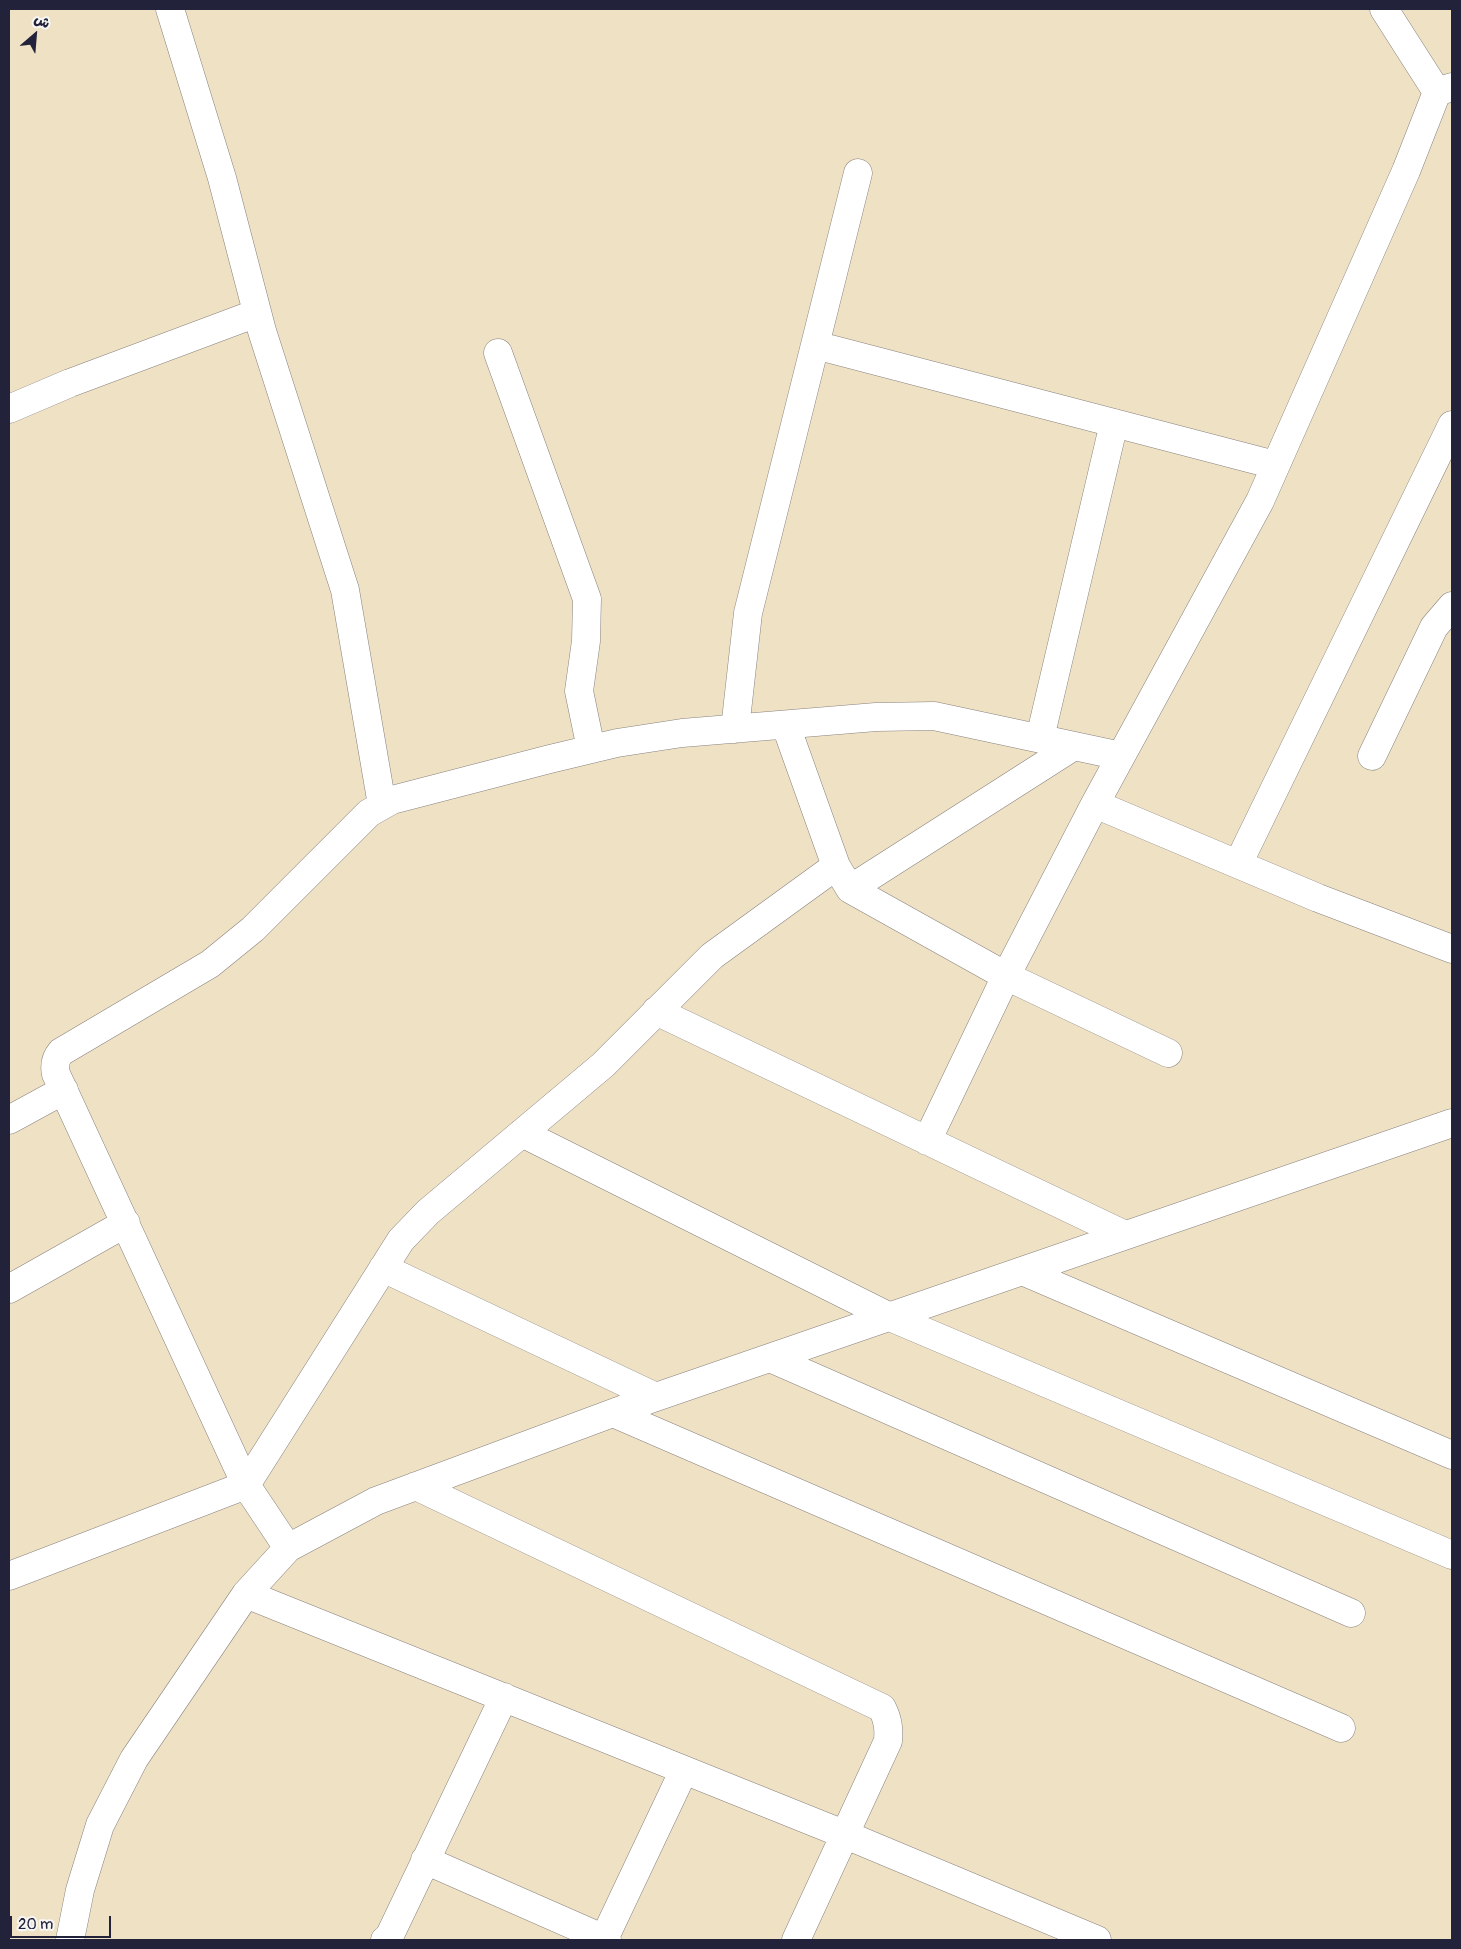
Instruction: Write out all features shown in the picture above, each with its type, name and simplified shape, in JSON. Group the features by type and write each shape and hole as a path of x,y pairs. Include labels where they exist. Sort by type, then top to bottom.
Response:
{"street":[{"path":"170,9 222,178 257,313 345,590 382,805"},
{"path":"927,1141 1006,976 1095,804 1260,501 1406,171 1445,90 1384,9"},
{"path":"735,729 748,613 858,173"},
{"path":"9,409 70,383 257,313"},
{"path":"815,345 1275,465"},
{"path":"498,353 587,599 586,641 579,691 591,749"},
{"path":"1040,738 1114,423"},
{"path":"1238,864 1452,425"},
{"path":"1372,756 1434,627 1452,606"},
{"path":"288,1548 246,1485 56,1074 54,1066 56,1058 61,1052 210,964 252,929 369,813 392,800 591,749 682,733 786,726 876,717 934,716 1121,756"},
{"path":"786,726 836,866 850,889 1006,976 1168,1054"},
{"path":"850,889 1074,746"},
{"path":"1095,804 1318,898 1452,950"},
{"path":"9,1576 246,1485 400,1240 428,1212 603,1064 712,956 836,866"},
{"path":"656,1011 1125,1235"},
{"path":"9,1120 64,1090"},
{"path":"70,1940 80,1890 100,1825 134,1759 246,1594 288,1548 376,1501 656,1397 1452,1123"},
{"path":"522,1133 890,1317 1452,1555"},
{"path":"9,1288 126,1224"},
{"path":"383,1268 656,1397"},
{"path":"1022,1271 1452,1455"},
{"path":"770,1358 1351,1613"},
{"path":"613,1413 1341,1728"},
{"path":"416,1486 882,1708 887,1717 889,1727 888,1741 796,1940"},
{"path":"246,1594 846,1835 1097,1940"},
{"path":"385,1940 426,1860 504,1697"},
{"path":"426,1860 606,1940 684,1770"}]}
